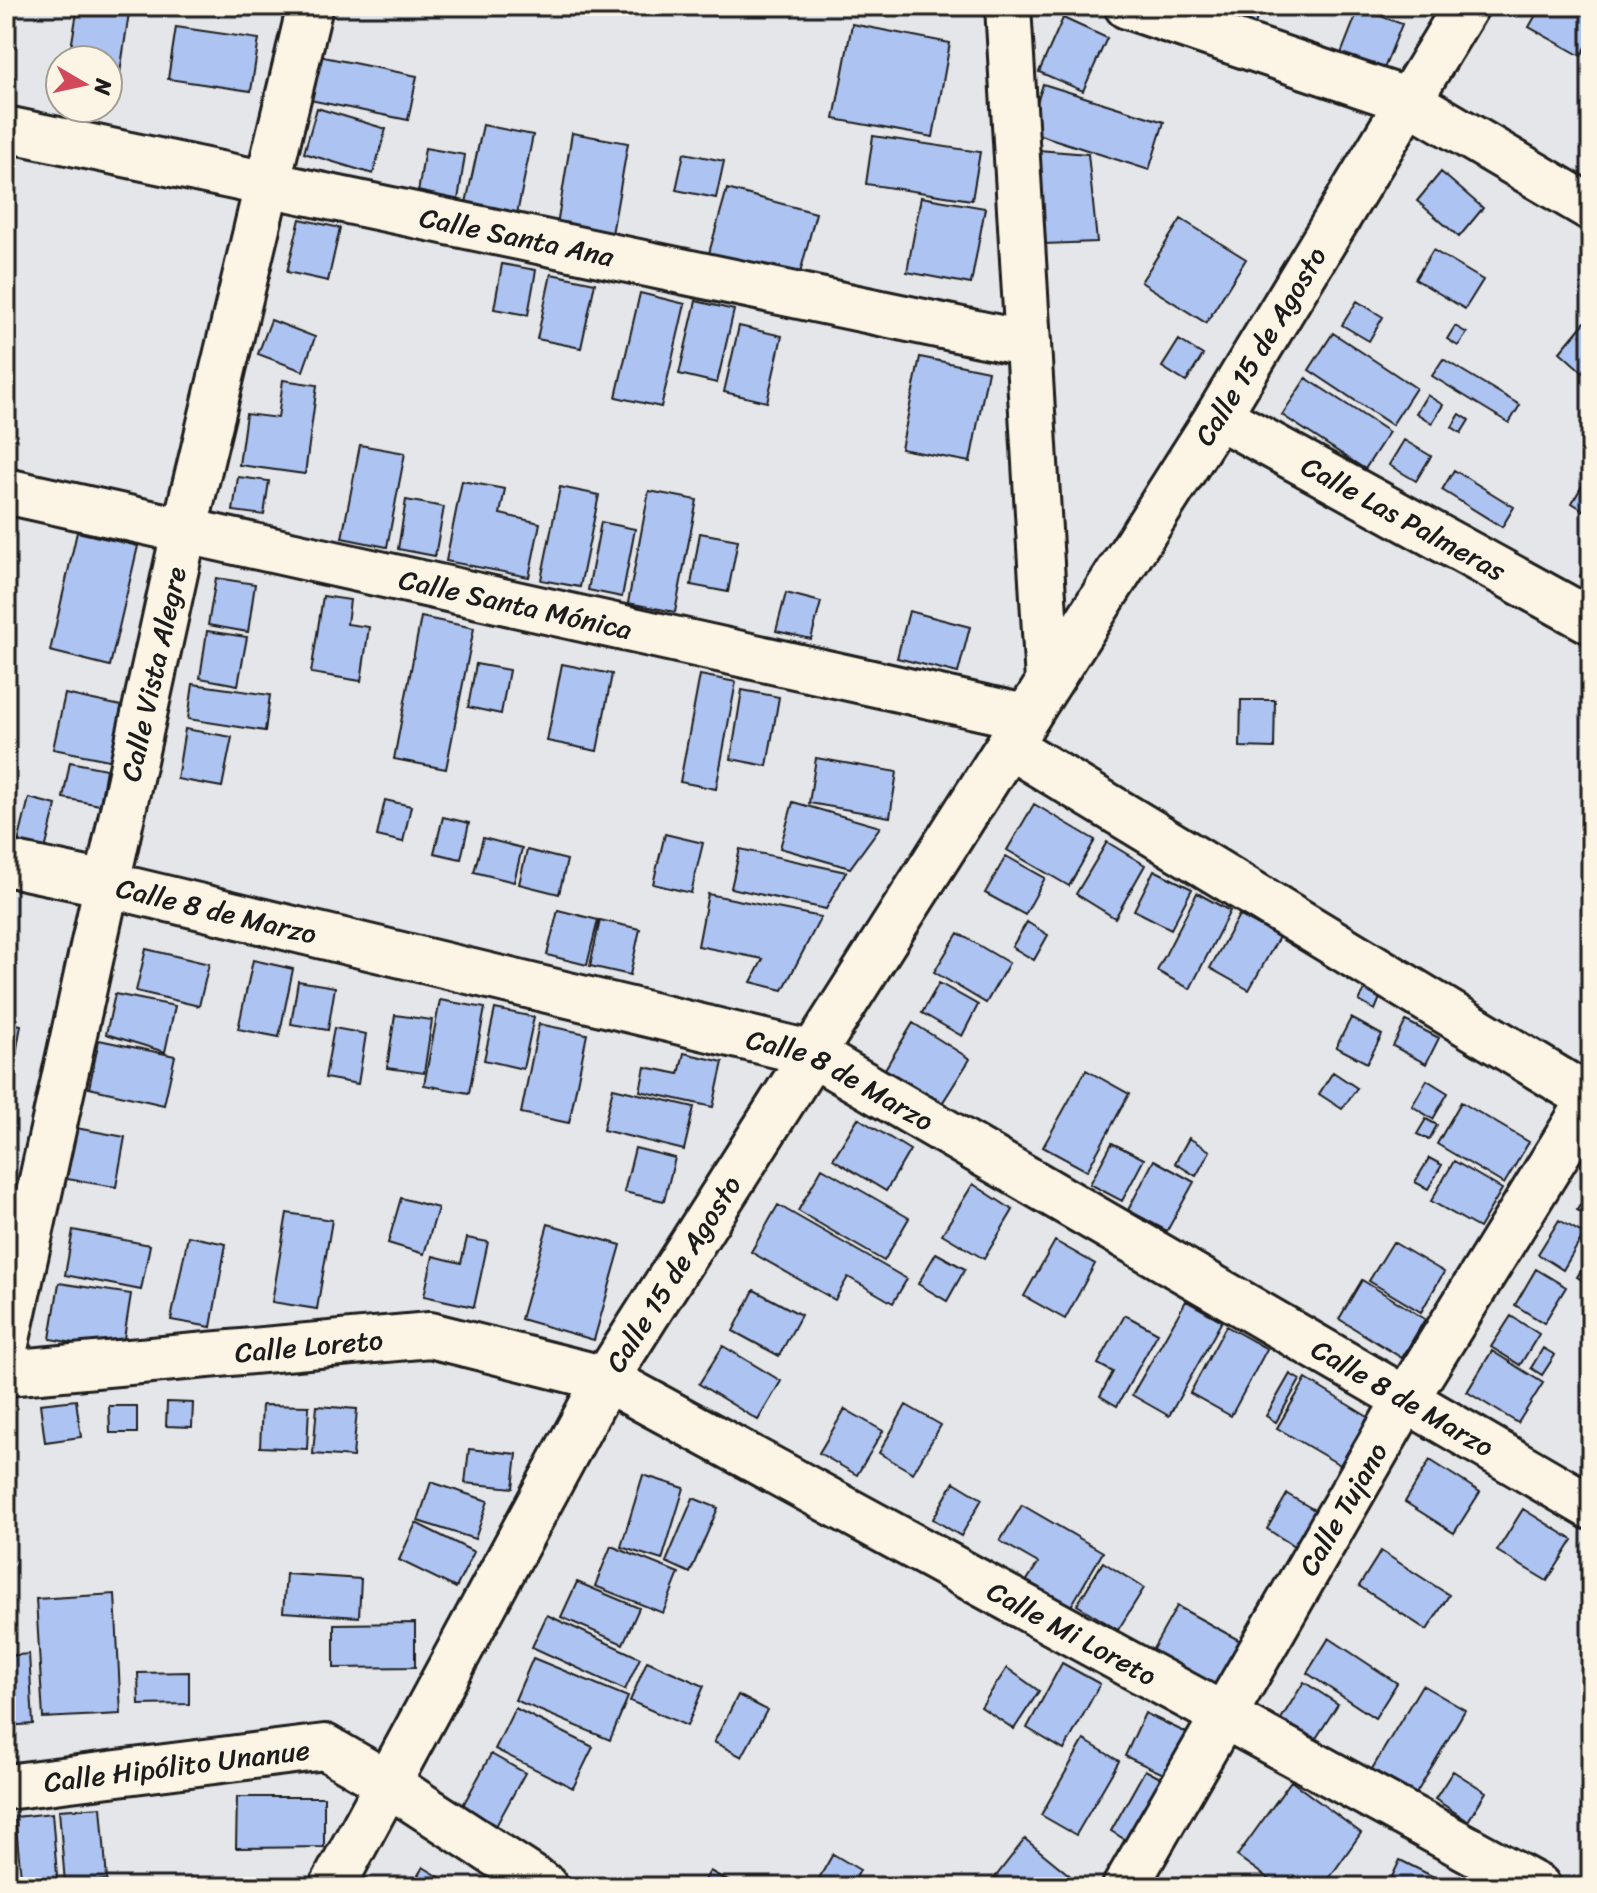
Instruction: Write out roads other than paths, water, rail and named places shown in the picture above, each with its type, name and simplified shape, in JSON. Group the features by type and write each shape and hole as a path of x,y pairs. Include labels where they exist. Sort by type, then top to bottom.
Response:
{"street":[{"name":"Calle Vista Alegre","path":"6,1344 184,532 270,184 310,6"},
{"path":"1008,6 1028,344 1028,715"},
{"path":"1127,6 1409,101 1591,208"},
{"name":"Calle 15 de Agosto","path":"332,1887 606,1379 810,1053 1218,416 1466,6"},
{"name":"Calle Santa Ana","path":"6,129 1028,344"},
{"name":"Calle Las Palmeras","path":"1218,416 1591,621"},
{"name":"Calle Santa Mónica","path":"6,491 1028,715 1591,1099"},
{"name":"Calle 8 de Marzo","path":"6,863 106,884 810,1053 1591,1507"},
{"name":"Calle Tujano","path":"1125,1887 1406,1399 1591,1099"},
{"name":"Calle Loreto","path":"6,1373 430,1335 606,1379"},
{"name":"Calle Mi Loreto","path":"606,1379 1538,1887"},
{"name":"Calle Hipólito Unanue","path":"6,1787 325,1747 387,1783 546,1887"}]}
